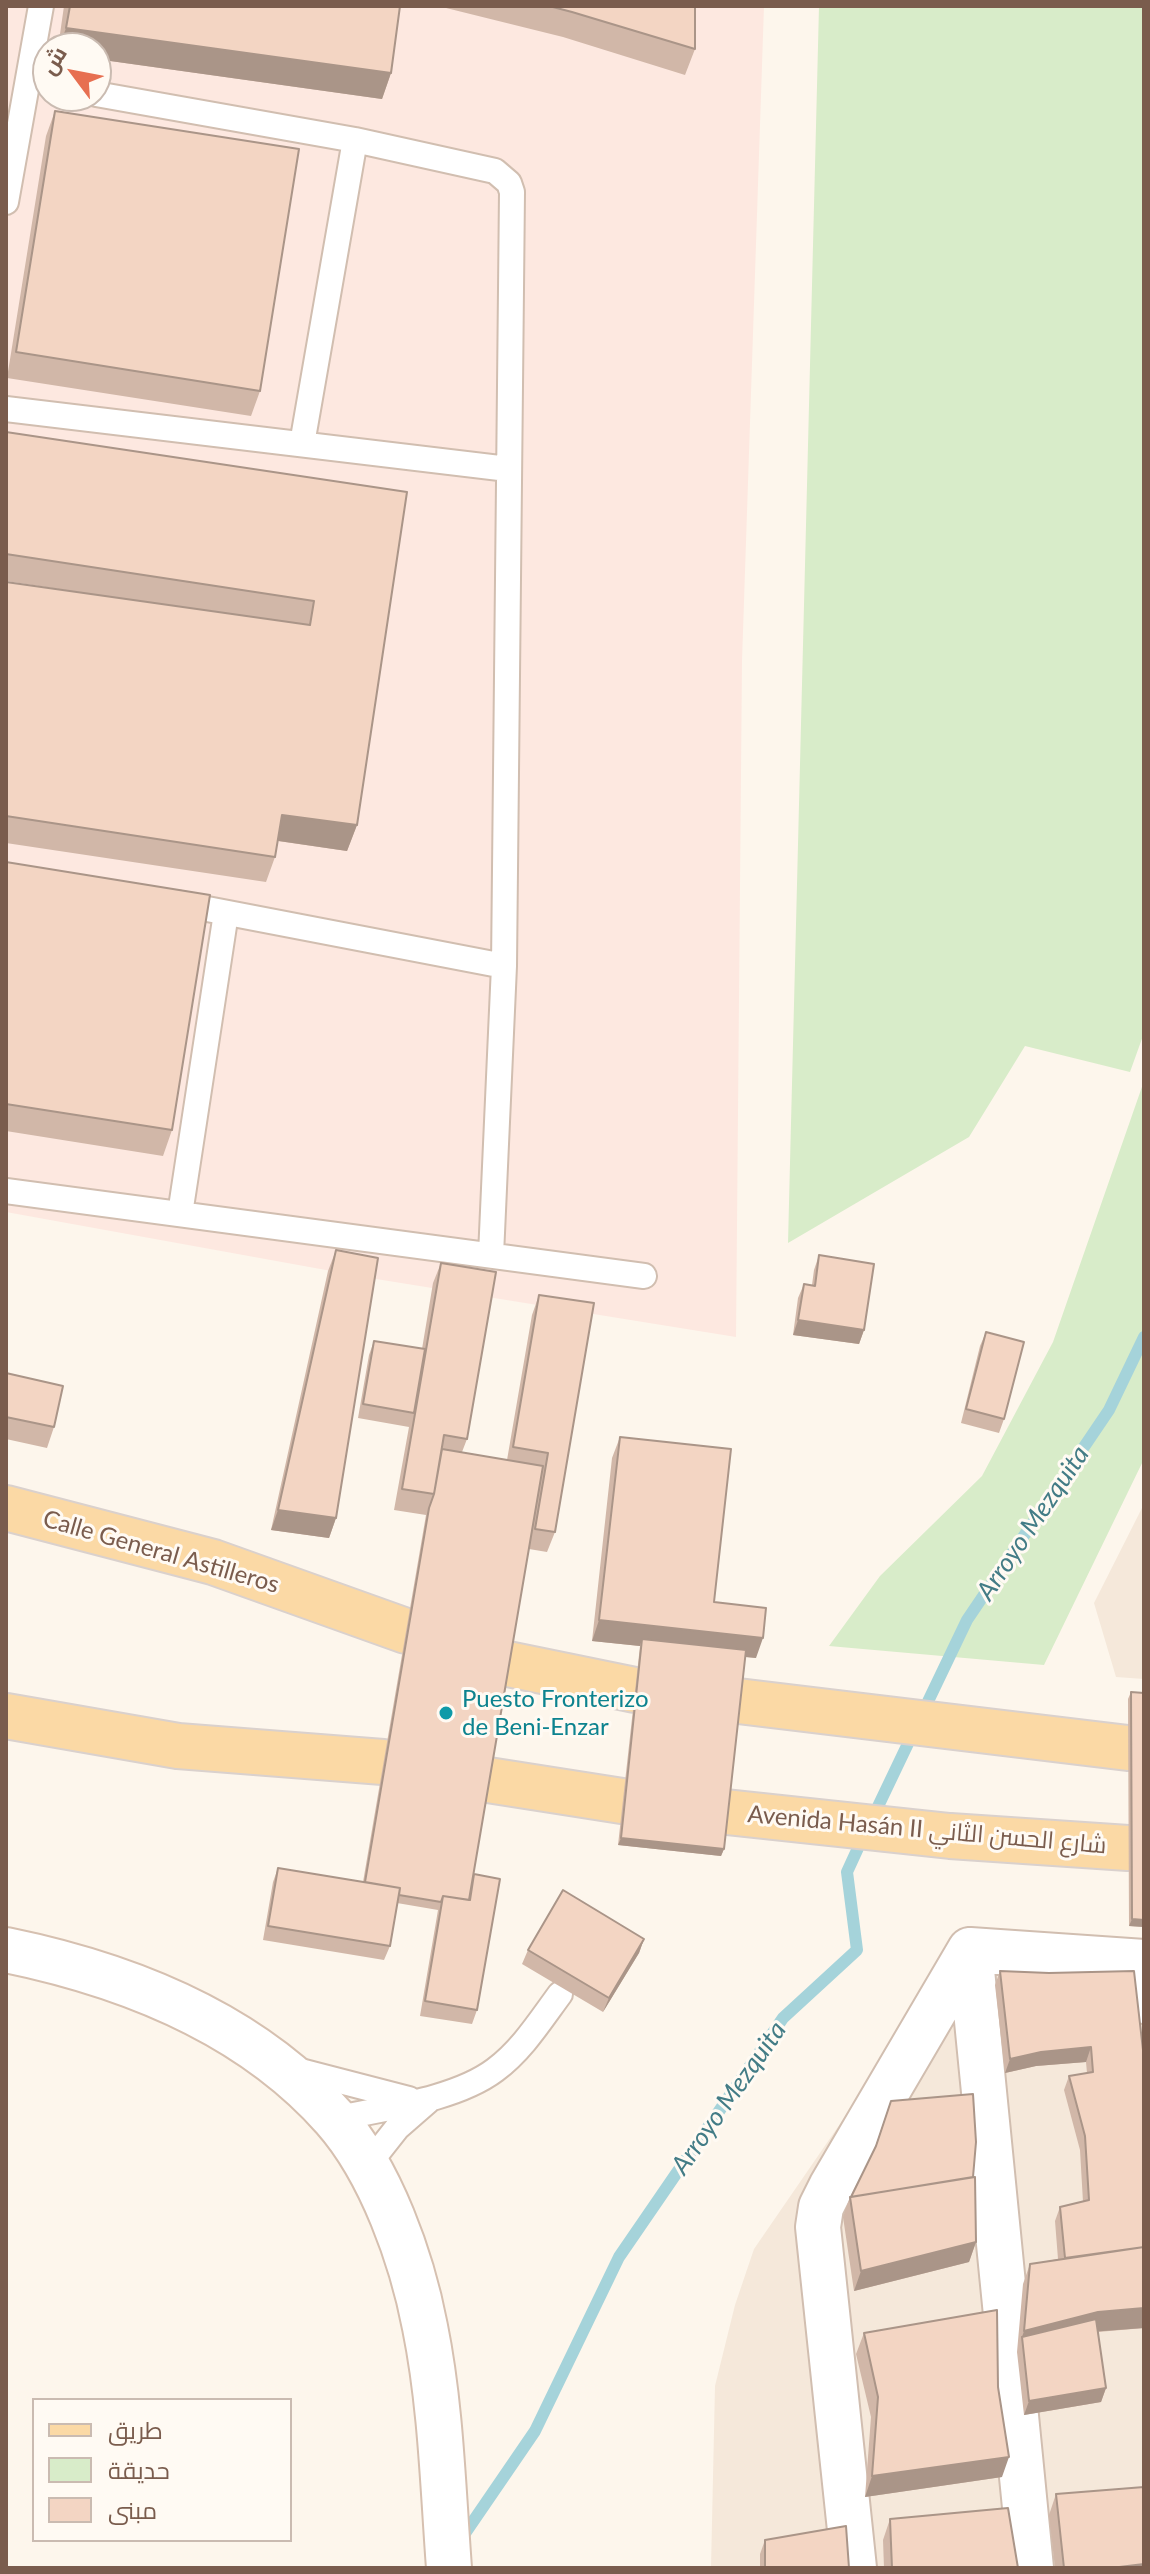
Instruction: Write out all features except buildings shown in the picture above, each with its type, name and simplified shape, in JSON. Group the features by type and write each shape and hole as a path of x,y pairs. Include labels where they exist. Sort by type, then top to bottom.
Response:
{"main road":[{"name":"Calle General Astilleros","path":"6,1508 213,1562 406,1631"},
{"path":"508,1664 635,1690"},
{"path":"738,1701 1128,1748"},
{"path":"6,1716 178,1746 383,1762"},
{"path":"488,1780 622,1801"},
{"name":"Avenida Hasán II شارع الحسن الثاني","path":"734,1813 950,1836 1128,1848"}],"street":[{"path":"6,1950 121,1980 178,2003 243,2040 276,2064 335,2119 367,2166 390,2215 425,2325 438,2421 449,2568"},
{"path":"970,1950 1143,1975"},
{"path":"970,1950 1009,2509 1031,2568"},
{"path":"852,2537 818,2227 821,2207 970,1950"},
{"path":"1009,2509 1069,2502"}],"lane":[{"path":"40,32 41,6"},
{"path":"112,97 355,140 495,171 509,183 512,192 504,966 491,1255"},
{"path":"6,202 32,103"},
{"path":"302,444 355,140"},
{"path":"6,409 508,469"},
{"path":"153,899 504,966"},
{"path":"180,1214 226,913"},
{"path":"6,1191 644,1276"},
{"path":"335,2119 461,2089 494,2071 519,2049 560,1994"},
{"path":"276,2064 425,2099"},
{"path":"367,2166 425,2099"}],"shaded area":[{"path":"6,6 764,6 742,661 736,1337 370,1278 6,1212"},
{"path":"1144,1504 1144,1679 1116,1677 1094,1603"},
{"path":"967,1939 1144,1952 1144,2568 711,2568 715,2386 735,2305 754,2249"}],"green space":[{"path":"819,6 1144,6 1144,1033 1130,1072 1025,1046 969,1137 788,1243"},
{"path":"1144,1081 1144,1459 1044,1665 829,1646 880,1576 982,1476 1053,1342"}],"waterway":[{"name":"Arroyo Mezquita","path":"922,1714 967,1620 1109,1410 1144,1337"},
{"name":"Arroyo Mezquita","path":"872,1819 914,1731"},
{"name":"Arroyo Mezquita","path":"459,2542 535,2431 619,2257 783,2018 857,1950 847,1872 864,1835"}],"place":[{"name":"Puesto Fronterizo de Beni-Enzar","path":"446,1713"}]}
